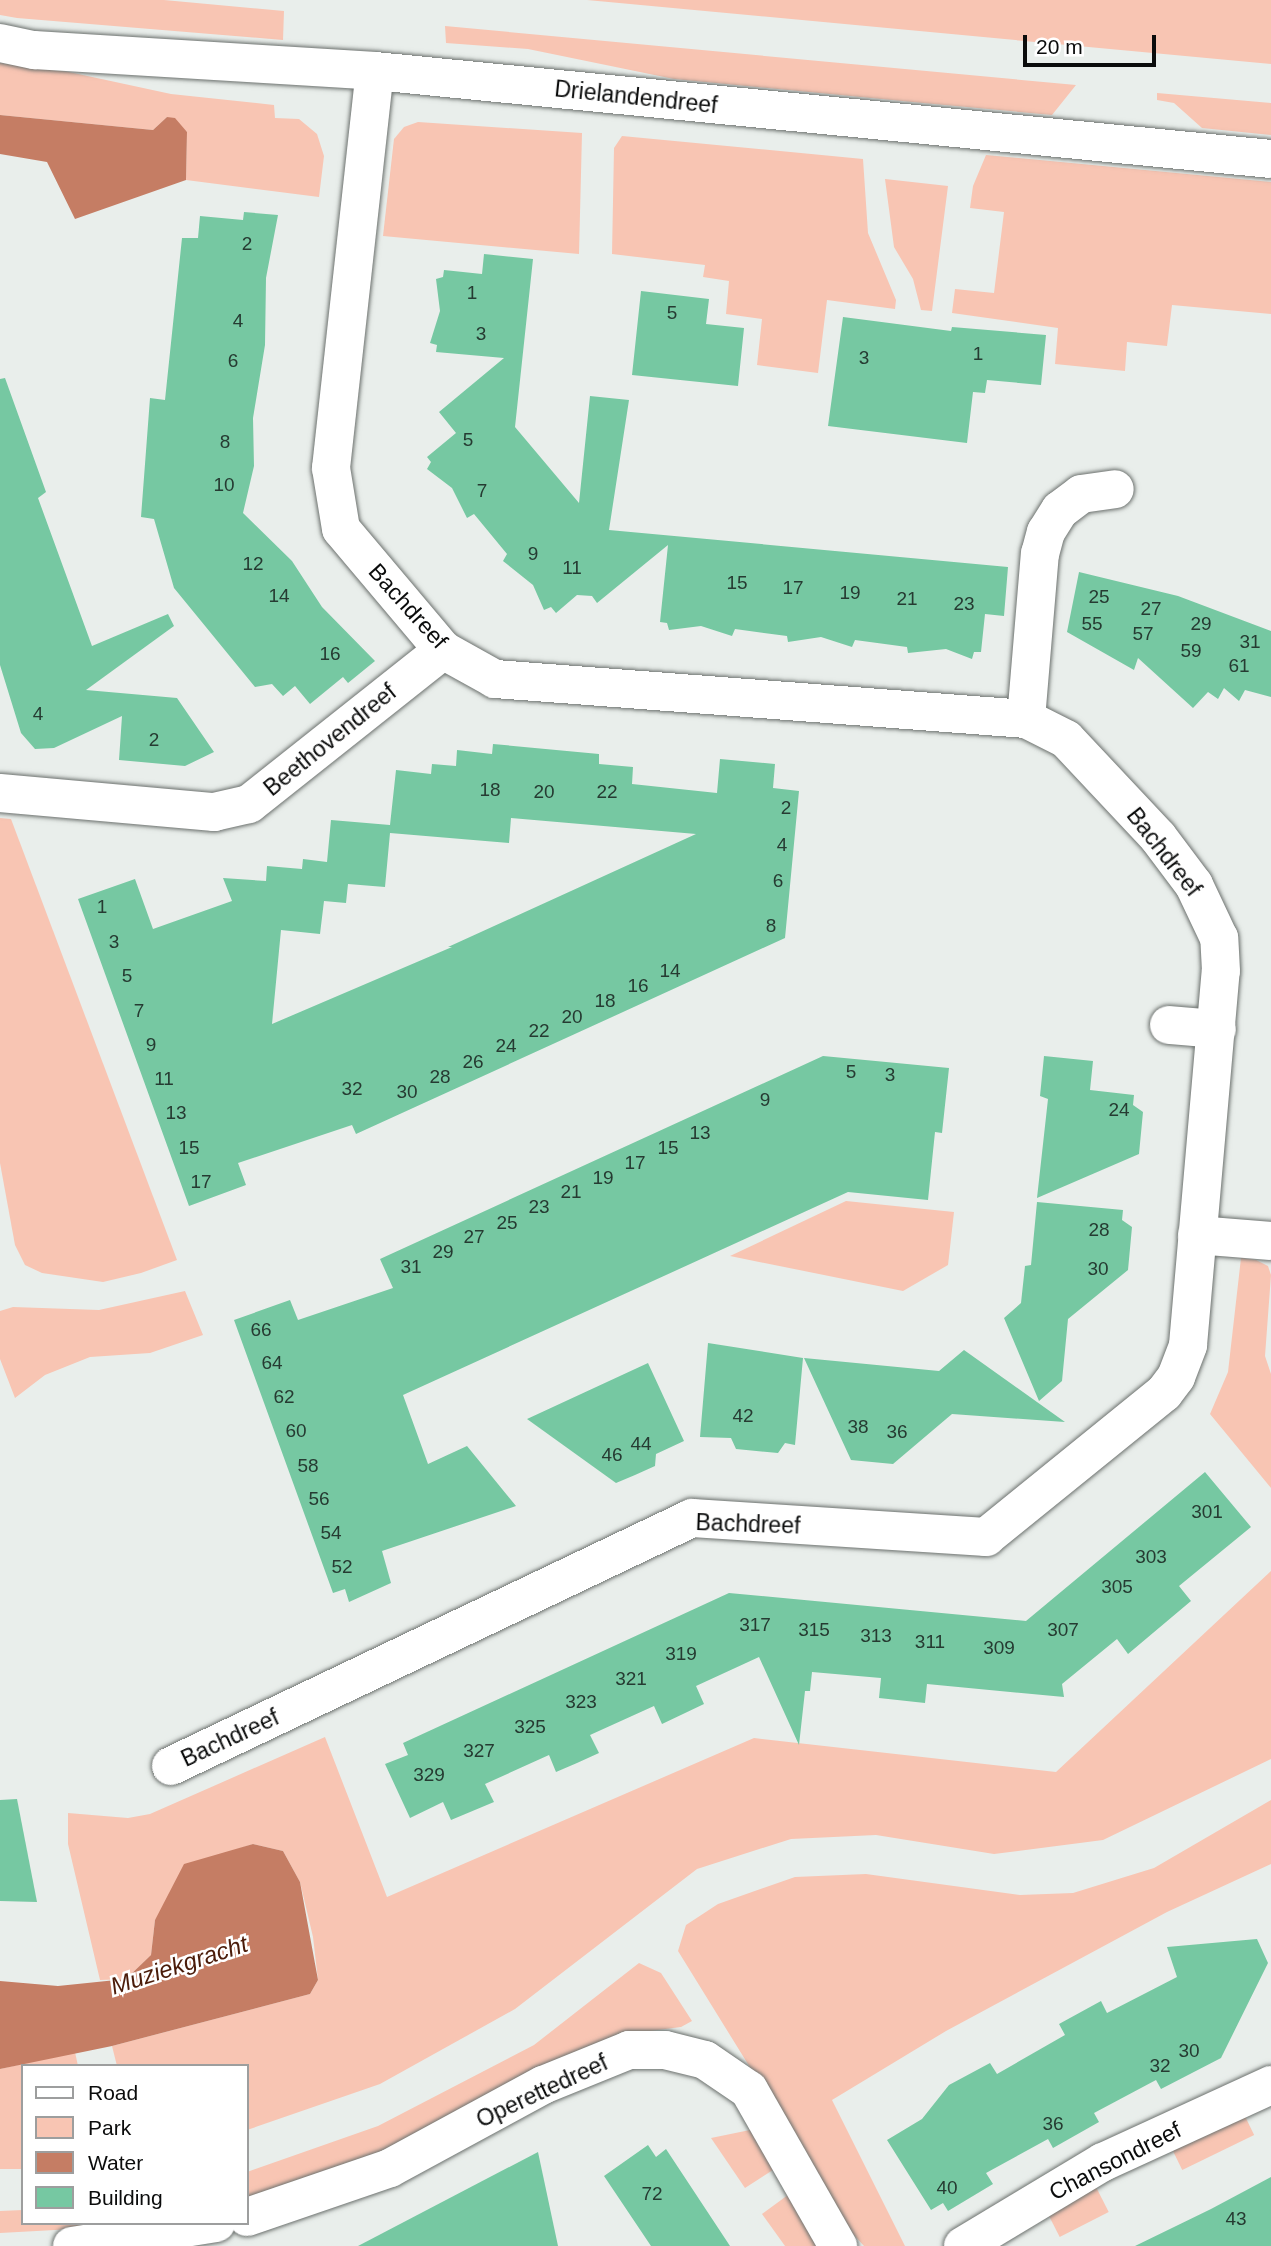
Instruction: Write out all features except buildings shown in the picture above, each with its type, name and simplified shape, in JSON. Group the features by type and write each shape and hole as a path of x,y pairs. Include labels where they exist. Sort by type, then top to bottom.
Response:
{"street":[{"name":"Drielandendreef","path":"0,43 34,50 375,71 1271,159"},
{"name":"Bachdreef","path":"171,1766 692,1518 986,1536 1164,1393 1176,1377 1188,1345 1216,1029 1219,938 1194,886 1158,837 1066,739 1026,719 495,679 443,650 341,529 331,468 375,71"},
{"path":"1026,719 1040,554 1046,532 1060,510 1081,494 1115,489"},
{"name":"Beethovendreef","path":"0,793 215,812 249,804 443,650"},
{"path":"1169,1026 1216,1029"},
{"path":"1197,1235 1271,1241"},
{"name":"Operettedreef","path":"248,2217 390,2168 544,2085 629,2050 665,2050 705,2060 749,2090 838,2246"},
{"name":"Chansondreef","path":"963,2246 1103,2162 1271,2085"},
{"path":"72,2246 203,2225"}],"green space":[{"path":"0,0 164,0 284,11 283,40 17,18 0,15"},
{"path":"587,0 1271,0 1271,64"},
{"path":"445,26 1076,85 1052,115 923,103 674,79 528,49 446,43"},
{"path":"0,63 69,72 171,94 274,105 275,118 299,119 317,134 324,156 319,197 186,180 187,132 167,117 153,130 0,115"},
{"path":"1157,93 1271,103 1271,135 1202,128 1174,103 1157,100"},
{"path":"418,122 582,133 579,254 383,236 394,139 404,127"},
{"path":"622,136 863,159 868,233 896,300 895,309 827,300 818,373 757,365 762,319 726,314 729,281 703,277 705,265 612,254 614,148"},
{"path":"986,155 1271,182 1271,314 1172,305 1167,346 1127,342 1125,371 1055,364 1058,328 952,313 955,289 994,293 1004,212 970,208 973,186"},
{"path":"885,179 948,186 932,311 921,310 913,279 894,247"},
{"path":"0,818 11,819 177,1260 141,1273 103,1282 42,1273 25,1265 15,1245 0,1163"},
{"path":"846,1201 954,1212 948,1265 903,1291 730,1256"},
{"path":"1241,1258 1256,1260 1268,1266 1271,1275 1265,1356 1271,1374 1271,1488 1210,1414 1228,1372"},
{"path":"185,1291 203,1335 150,1353 90,1357 45,1375 15,1398 0,1359 0,1311 13,1307 99,1310"},
{"path":"1271,1571 1271,1759 1103,1840 994,1854 876,1835 791,1839 697,1869 515,2009 380,2084 248,2130 248,2064 116,2064 112,2046 310,1994 318,1980 313,1937 300,1882 283,1851 253,1844 220,1855 155,1920 151,1955 126,1979 100,1980 68,1844 68,1813 128,1818 150,1814 325,1737 387,1897 754,1738 1056,1772"},
{"path":"1271,1800 1271,1864 1167,1912 946,2031 832,2100 905,2246 864,2246 853,2234 678,1951 686,1925 718,1904 795,1877 866,1874 1020,1895 1073,1893 1154,1868"},
{"path":"639,1963 661,1973 692,2021 681,2027 619,2035 381,2152 248,2202 248,2172 378,2126 534,2045"},
{"path":"75,2052 78,2064 22,2064"},
{"path":"21,2064 21,2169 0,2169 0,2069"},
{"path":"1241,2108 1254,2135 1182,2170 1169,2143"},
{"path":"750,2130 776,2168 745,2188 711,2138"},
{"path":"1096,2187 1109,2212 1060,2237 1047,2212"},
{"path":"792,2192 830,2246 785,2246 762,2214"},
{"path":"21,2210 21,2225 110,2227 0,2233 0,2211"}],"water":[{"path":"0,115 153,130 167,117 175,118 187,132 186,180 75,219 47,162 0,154"},
{"name":"Muziekgracht","path":"253,1844 283,1851 300,1882 318,1980 310,1994 112,2046 0,2069 0,1981 58,1986 126,1979 151,1955 155,1920 184,1864"}]}
